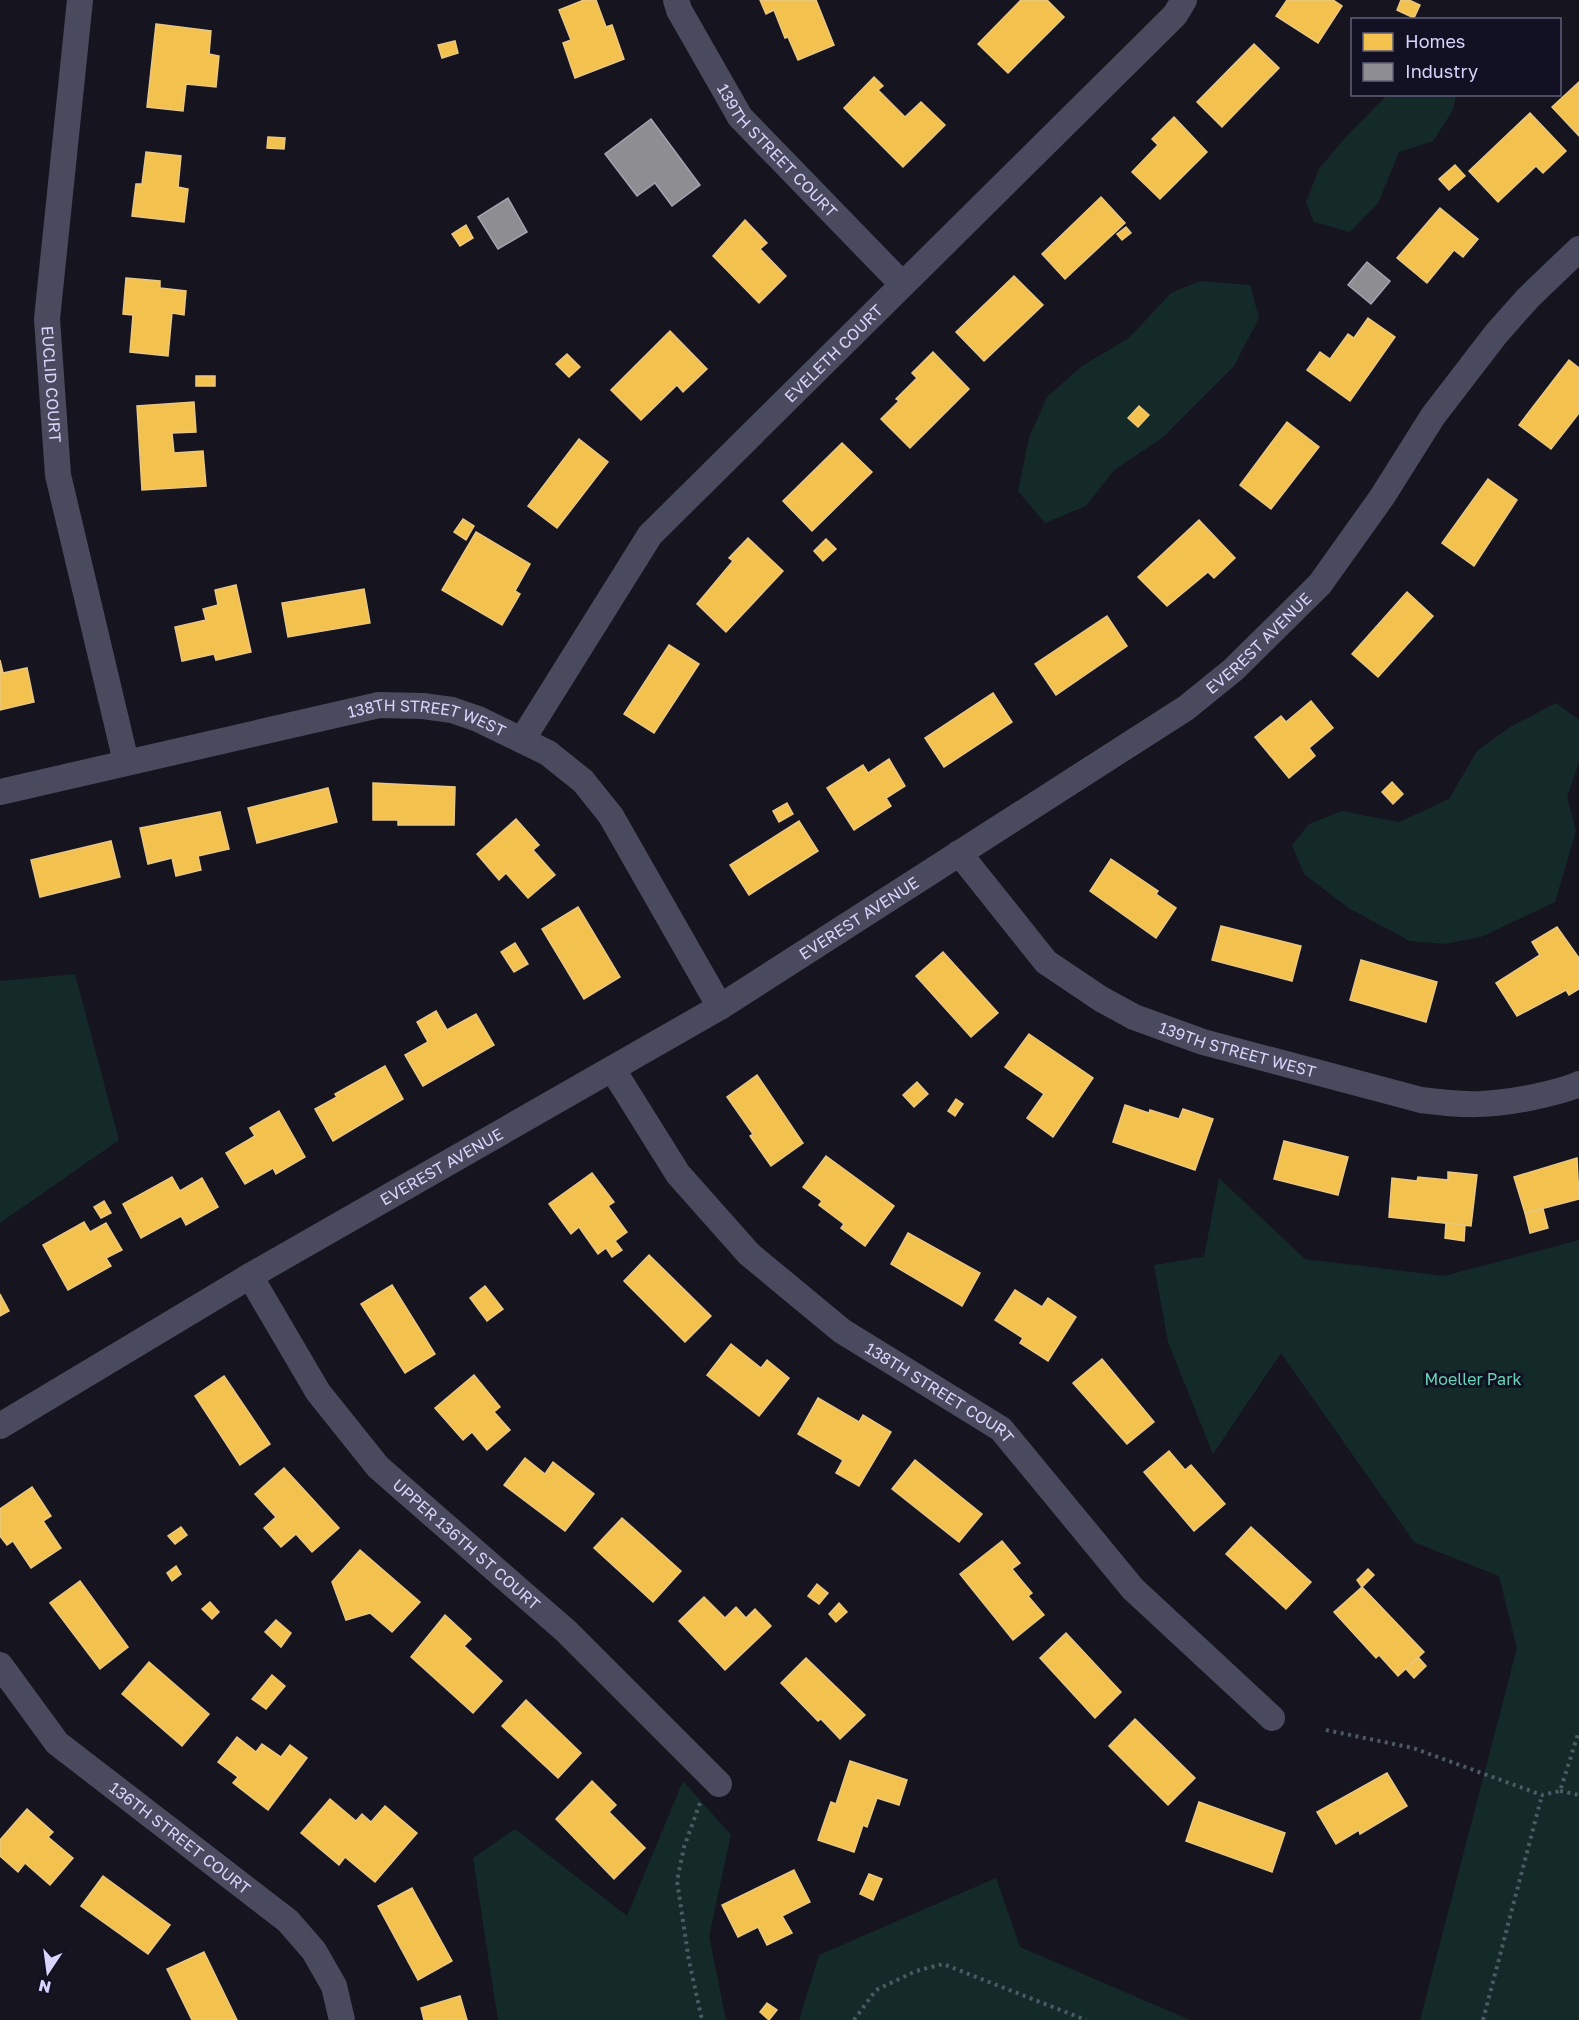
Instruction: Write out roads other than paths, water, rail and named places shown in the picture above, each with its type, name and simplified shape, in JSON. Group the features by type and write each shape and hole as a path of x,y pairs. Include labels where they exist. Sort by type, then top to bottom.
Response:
{"street":[{"name":"EUCLID COURT","path":"80,0 47,319 58,475 126,762"},
{"name":"139TH STREET COURT","path":"676,0 679,10 740,117 902,284"},
{"name":"EVELETH COURT","path":"522,740 650,535 1175,15 1184,0"},
{"name":"EVEREST AVENUE","path":"0,1426 250,1276 720,1007 1186,708 1233,669 1320,584 1382,497 1433,416 1496,334 1528,298 1579,249"},
{"name":"138TH STREET WEST","path":"0,792 379,705 423,706 452,710 478,719 548,753 584,781 611,816 720,1007"},
{"name":"139TH STREET WEST","path":"959,853 1046,962 1101,999 1134,1017 1203,1042 1421,1100 1457,1105 1506,1103 1564,1091 1579,1084"},
{"name":"138TH STREET COURT","path":"613,1070 678,1174 749,1254 842,1331 1001,1429 1133,1589 1272,1718"},
{"name":"UPPER 136TH ST COURT","path":"250,1276 318,1392 378,1467 566,1631 719,1784"},
{"name":"136TH STREET COURT","path":"0,1665 57,1743 288,1921 314,1951 334,1986 342,2020"}],"park label":[{"name":"Moeller Park","path":"1473,1379"}]}
